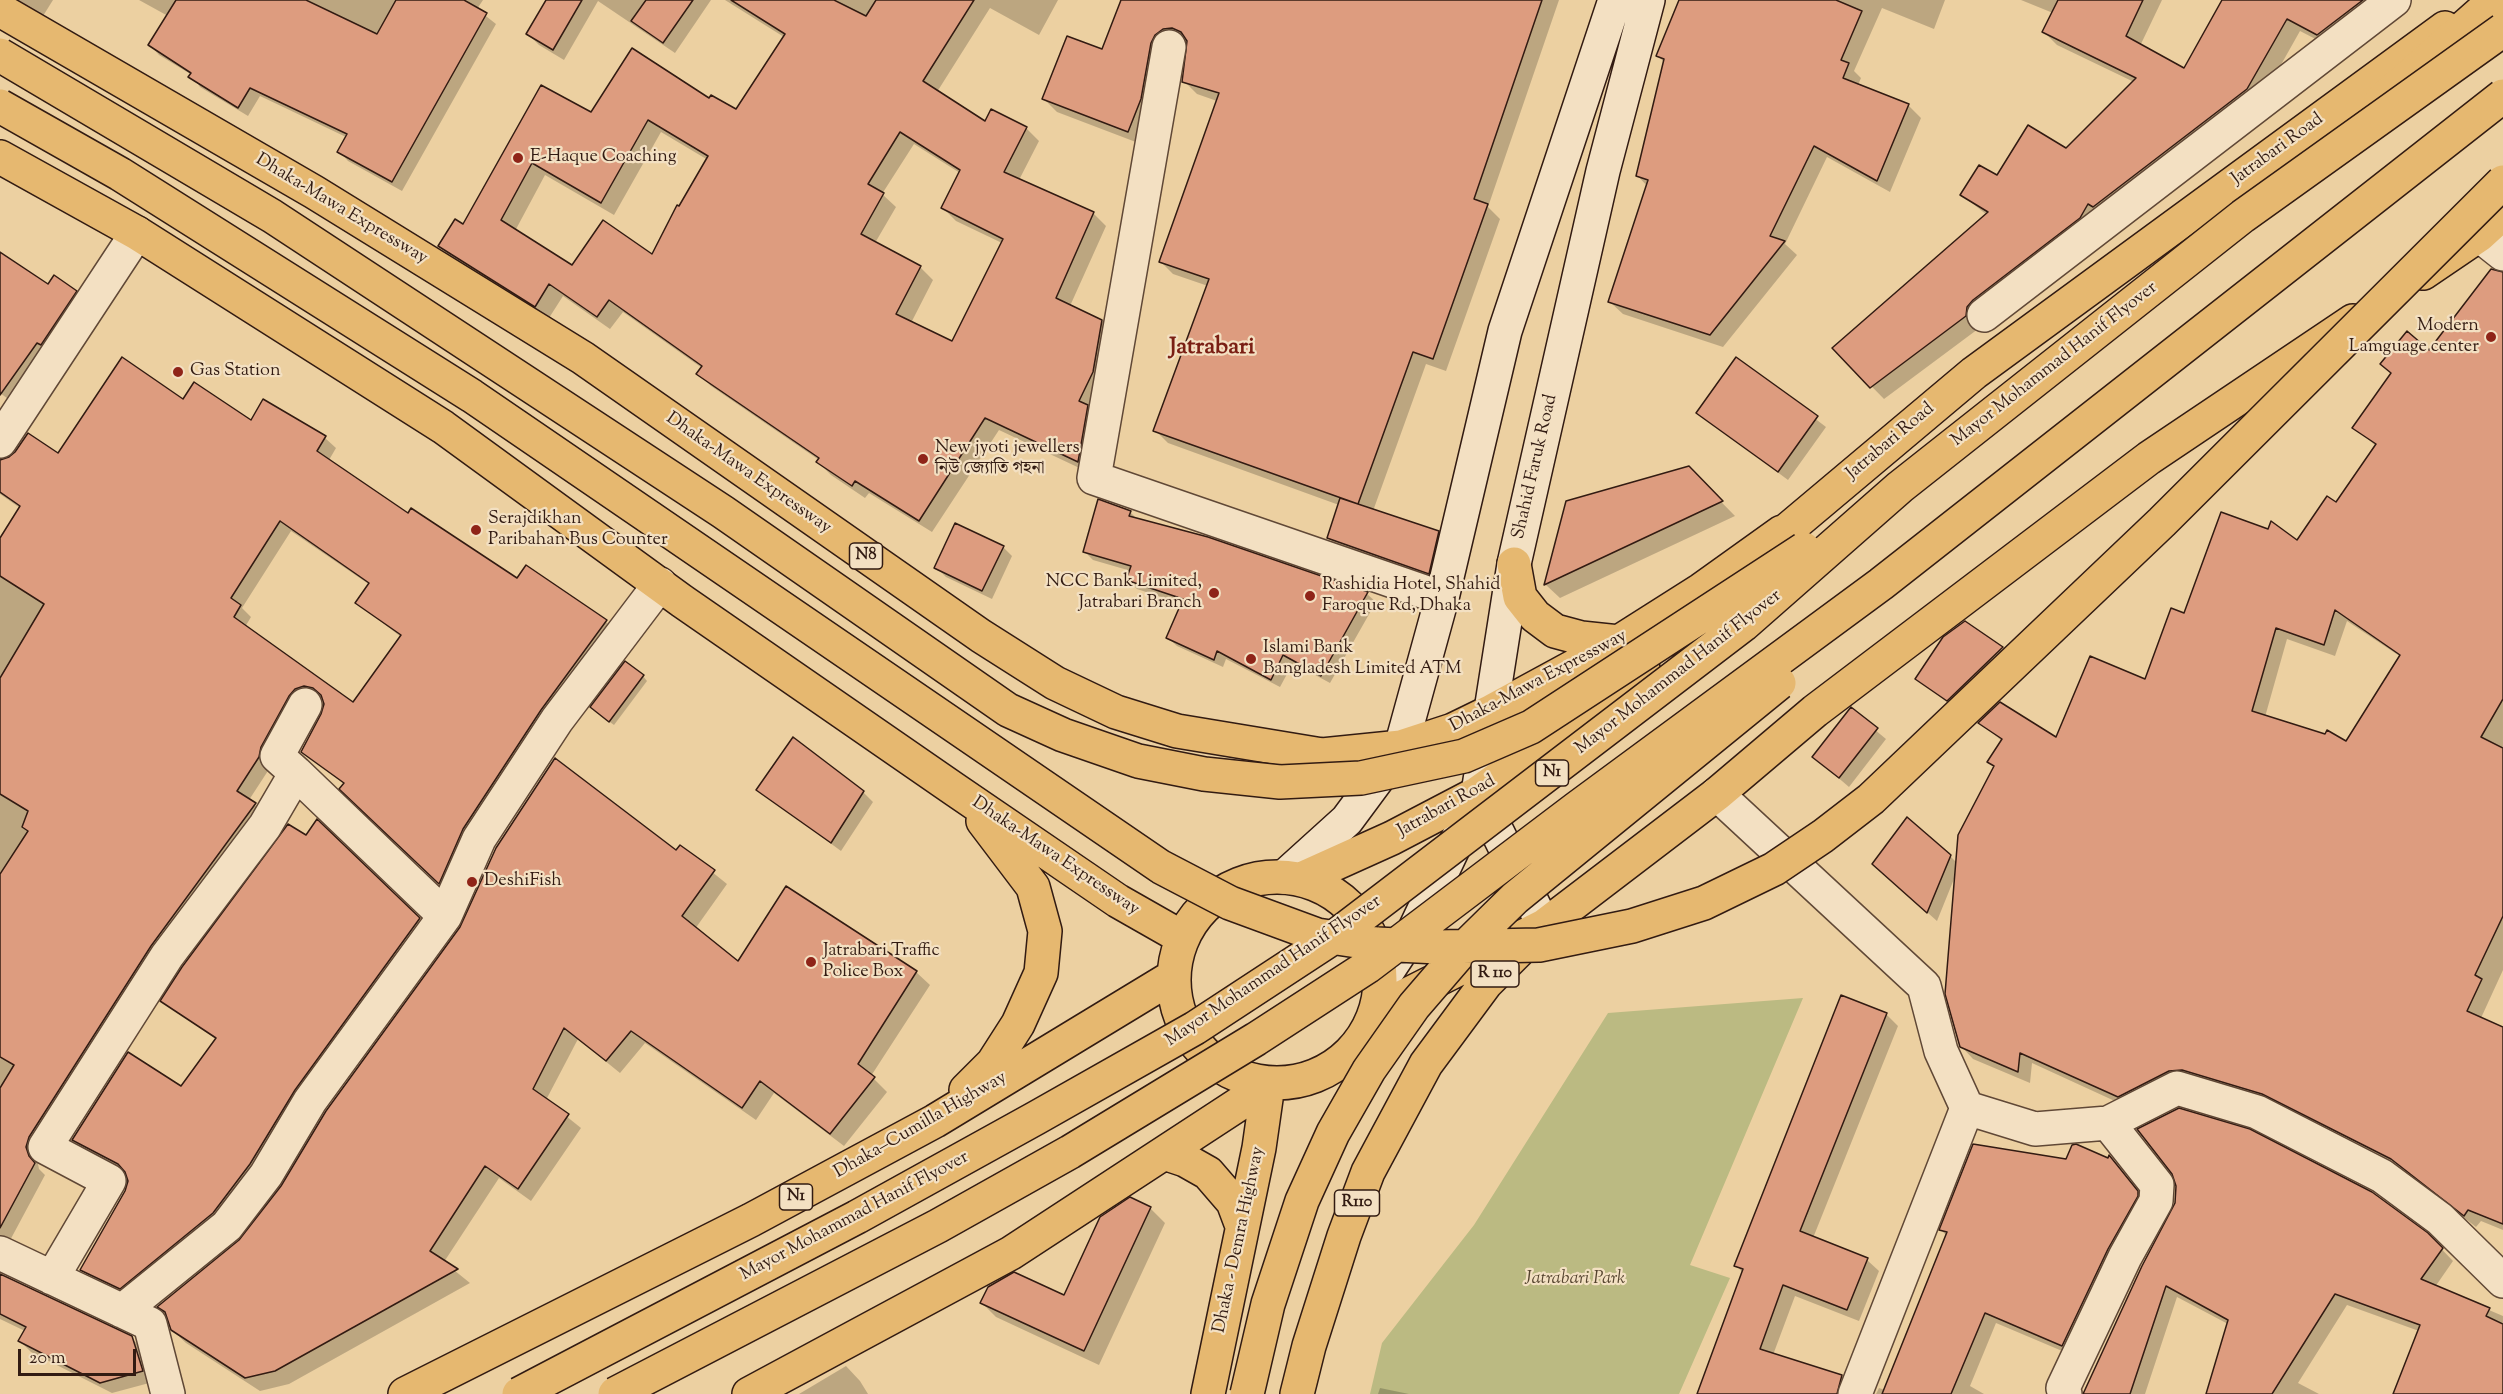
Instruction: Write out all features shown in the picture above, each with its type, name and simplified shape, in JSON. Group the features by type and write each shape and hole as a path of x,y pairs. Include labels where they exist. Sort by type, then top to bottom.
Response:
{"main road":[{"name":"Jatrabari Road","path":"1292,878 1392,838 1478,793 1562,733 1646,666 1782,532 1974,373 2483,0"},
{"path":"2243,216 2424,65 2495,0"},
{"name":"Dhaka-Mawa Expressway","path":"0,10 314,192 583,358 981,636 1055,683 1116,712 1177,731 1249,745 1322,755 1401,747 1453,730 1619,642 1701,590 1782,532"},
{"name":"Mayor Mohammad Hanif Flyover","path":"519,1394 857,1217 1046,1112 1195,1028 1328,941 1518,799 1743,625 1900,487 2243,216 2503,30"},
{"path":"0,55 272,216 723,512 1008,710 1063,735 1138,761 1204,774 1280,782 1361,778 1464,756 1532,727 1900,487"},
{"name":"N1","path":"615,1394 938,1226 1070,1152 1256,1039 1367,968 1577,808 1881,584 2503,96"},
{"path":"0,106 120,174 472,396 1161,867 1230,903 1317,935 1377,944 1438,947 1539,945 1632,926 1704,903 1774,869 1823,836 1871,799 2162,522 2503,182"},
{"name":"Dhaka-Mawa Expressway","path":"0,157 137,233 443,427 660,584 954,789 1118,901 1183,938"},
{"path":"1379,996 1544,926 1717,794 1815,711 2150,458 2491,245 2503,213"},
{"path":"1514,564 1520,597 1535,616 1556,631 1581,638 1619,642"},
{"path":"1247,1394 1268,1304 1302,1201 1333,1133 1369,1070 1414,1006 1464,948 1515,897 1760,700 1821,646 1881,584"},
{"path":"935,1121 993,1063 1018,1024 1041,973 1045,931 1033,887 1000,840 954,789"},
{"path":"1292,878 1327,889 1349,906 1367,927 1378,953 1379,996 1362,1040 1340,1063 1304,1082 1268,1085 1223,1069 1202,1052 1186,1030 1179,1013 1174,976 1183,938 1194,920 1224,892 1243,883 1292,878"},
{"name":"R 110","path":"1452,1027 1486,983 1544,926"},
{"name":"Dhaka–Cumilla Highway","path":"405,1394 760,1215 935,1121 1174,976"},
{"name":"R110","path":"1297,1394 1309,1346 1344,1236 1368,1172 1426,1064 1452,1027"},
{"path":"755,1392 1011,1253 1268,1085"},
{"name":"Dhaka - Demra Highway","path":"1208,1394 1259,1148 1268,1085"},
{"path":"1164,1153 1185,1160 1208,1173 1233,1202 1242,1226"}],"street":[{"path":"1292,878 1347,820 1401,747 1442,598 1505,331 1615,0"},
{"name":"Shahid Faruk Road","path":"1379,996 1413,931 1478,793 1514,564 1604,171 1648,0"},
{"path":"1984,315 2394,0"},
{"path":"1169,47 1094,478 1442,598"},
{"path":"0,441 137,233"},
{"path":"122,1311 227,1226 266,1174 310,1101 445,916 479,839 557,720 660,584"},
{"path":"305,705 276,756 445,916"},
{"path":"52,1278 108,1181 45,1147 167,956 265,826 296,773"},
{"path":"1478,793 1544,926"},
{"path":"1717,794 1924,986 1941,1051 1967,1108 1855,1394"},
{"path":"1967,1108 2035,1129 2108,1123 2177,1088 2257,1112 2382,1176 2440,1219 2503,1281"},
{"path":"2065,1394 2063,1388 2125,1257 2156,1201 2157,1185 2108,1123"},
{"path":"0,1253 150,1324 168,1394"}],"green space":[{"name":"Jatrabari Park","path":"1803,998 1690,1265 1730,1278 1679,1394 1370,1394 1382,1343 1474,1225 1608,1013"}],"building":[{"path":"176,0 306,0 377,34 396,0 464,0 487,13 392,182 337,152 347,134 250,88 238,108 188,77 191,73 148,45"},
{"path":"546,0 582,0 553,50 526,34"},
{"path":"646,0 693,0 663,43 631,21"},
{"path":"731,0 834,0 866,16 876,0 974,0 923,81 985,121 991,109 1027,127 1004,172 1094,212 1056,298 1102,320 1093,372 1079,401 1088,405 1078,462 985,418 919,521 855,481 852,486 816,462 819,458 696,374 702,366 609,300 597,317 549,284 535,307 438,246 455,219 463,224 541,85 591,112 632,48 709,98 711,95 736,109 785,34","holes":["648,120 708,156 679,206 677,205 652,254 603,220 572,265 501,220 532,163 601,203","900,132 960,170 941,208 1003,239 952,341 896,314 921,266 861,234 884,193 868,184"]},
{"path":"1121,0 1542,0 1474,199 1488,204 1433,359 1413,352 1358,504 1153,431 1209,279 1159,262 1219,93 1182,82 1187,41 1181,32 1172,28 1163,29 1155,35 1151,43 1141,99 1128,132 1042,99 1067,36 1102,49"},
{"path":"1679,0 1836,0 1862,11 1841,60 1849,63 1843,78 1909,104 1877,181 1814,146 1770,236 1785,241 1710,335 1608,302 1648,180 1636,176 1664,59 1656,56"},
{"path":"2058,0 2143,0 2126,36 2184,68 2222,0 2363,0 2317,35 2287,19 2247,89 2093,207 2088,204 2080,218 1973,300 1967,307 1966,316 1870,388 1832,348 1988,212 1960,195 1979,165 1997,175 2028,125 2066,148 2136,78 2042,32"},
{"path":"0,252 48,284 54,275 77,291 41,345 37,343 0,395"},
{"path":"2491,269 2503,272 2503,699 2481,737 2503,748 2503,916 2475,975 2482,979 2467,1011 2503,1027 2503,1224 2468,1210 2464,1216 2391,1159 2262,1094 2182,1070 2169,1071 2118,1097 2020,1053 2018,1072 1960,1047 1945,994 1958,835 1994,766 1987,762 2002,739 1978,723 2000,702 2056,737 2090,656 2145,679 2171,608 2184,613 2221,512 2268,529 2271,521 2297,540 2327,496 2336,502 2376,444 2352,428 2391,373 2380,364 2407,331 2429,350","holes":["2335,610 2400,655 2346,741 2327,730 2325,734 2252,711 2276,628 2324,645"]},
{"path":"122,357 183,399 194,382 251,420 263,399 326,436 317,451 408,513 411,508 517,578 526,565 607,620 541,710 463,829 439,884 339,789 344,783 301,752 324,704 321,695 313,688 304,686 295,689 261,747 259,757 237,791 256,803 151,946 29,1137 26,1147 35,1163 0,1228 0,1088 14,1065 0,1057 0,874 28,831 22,827 28,811 0,794 0,678 44,604 0,576 0,538 20,506 0,492 0,460 15,452 28,433 58,453","holes":["280,521 369,583 355,603 401,635 353,702 234,617 241,605 231,598"]},
{"path":"1736,357 1818,416 1778,472 1696,413"},
{"path":"1689,466 1723,501 1544,585 1566,501"},
{"path":"1340,498 1439,531 1429,574 1327,538"},
{"path":"1098,499 1131,511 1129,516 1208,537 1368,592 1321,676 1283,655 1271,680 1217,651 1214,660 1166,638 1183,599 1126,580 1131,566 1083,552"},
{"path":"955,523 1004,546 982,591 934,568"},
{"path":"1965,621 2003,647 1947,701 1915,679 1943,637"},
{"path":"625,661 644,675 609,722 590,707"},
{"path":"1851,707 1878,728 1839,778 1812,757"},
{"path":"793,737 864,791 831,843 756,790"},
{"path":"555,758 676,850 680,845 715,870 682,916 738,961 786,886 917,971 858,1064 875,1077 830,1134 760,1081 742,1108 631,1031 606,1061 564,1028 533,1089 569,1114 518,1189 485,1166 430,1251 458,1269 275,1371 245,1378 171,1330 165,1312 157,1307 239,1240 281,1186 326,1111 460,927 496,848"},
{"path":"1907,817 1951,855 1927,913 1872,864"},
{"path":"317,819 420,918 295,1090 250,1164 213,1213 120,1289 80,1270 125,1191 128,1181 125,1172 118,1164 72,1140 128,1052 181,1086 216,1038 160,1001 182,967 288,824 306,835"},
{"path":"1841,995 1887,1013 1800,1231 1868,1258 1847,1310 1783,1285 1760,1349 1842,1375 1837,1394 1697,1394 1743,1269 1734,1266"},
{"path":"2179,1108 2250,1129 2372,1192 2428,1233 2443,1248 2421,1279 2490,1308 2486,1316 2503,1324 2503,1394 2393,1394 2420,1325 2335,1294 2272,1394 2206,1394 2228,1320 2166,1286 2130,1394 2083,1394 2142,1266 2175,1203 2176,1186 2172,1174 2137,1129"},
{"path":"1973,1144 2066,1159 2072,1145 2076,1144 2108,1158 2109,1155 2138,1191 2138,1196 2108,1249 2062,1346 1985,1313 1951,1394 1882,1394 1947,1232 1939,1230"},
{"path":"1130,1197 1151,1207 1084,1351 980,1303 988,1287 1014,1272 1064,1295 1100,1217"},
{"path":"0,1274 132,1336 143,1371 100,1383 18,1341 26,1327 0,1314"}],"place":[{"name":"E-Haque Coaching","path":"518,158"},
{"name":"Modern Lamguage center","path":"2491,337"},
{"name":"Gas Station","path":"178,372"},
{"name":"New jyoti jewellers নিউ জ্যোতি গহনা","path":"923,459"},
{"name":"Serajdikhan Paribahan Bus Counter","path":"476,530"},
{"name":"NCC Bank Limited, Jatrabari Branch","path":"1214,593"},
{"name":"Rashidia Hotel, Shahid Faroque Rd, Dhaka","path":"1310,596"},
{"name":"Islami Bank Bangladesh Limited ATM","path":"1251,659"},
{"name":"DeshiFish","path":"472,882"},
{"name":"Jatrabari Traffic Police Box","path":"811,962"}],"district":[{"name":"Jatrabari","path":"1212,349"}]}
